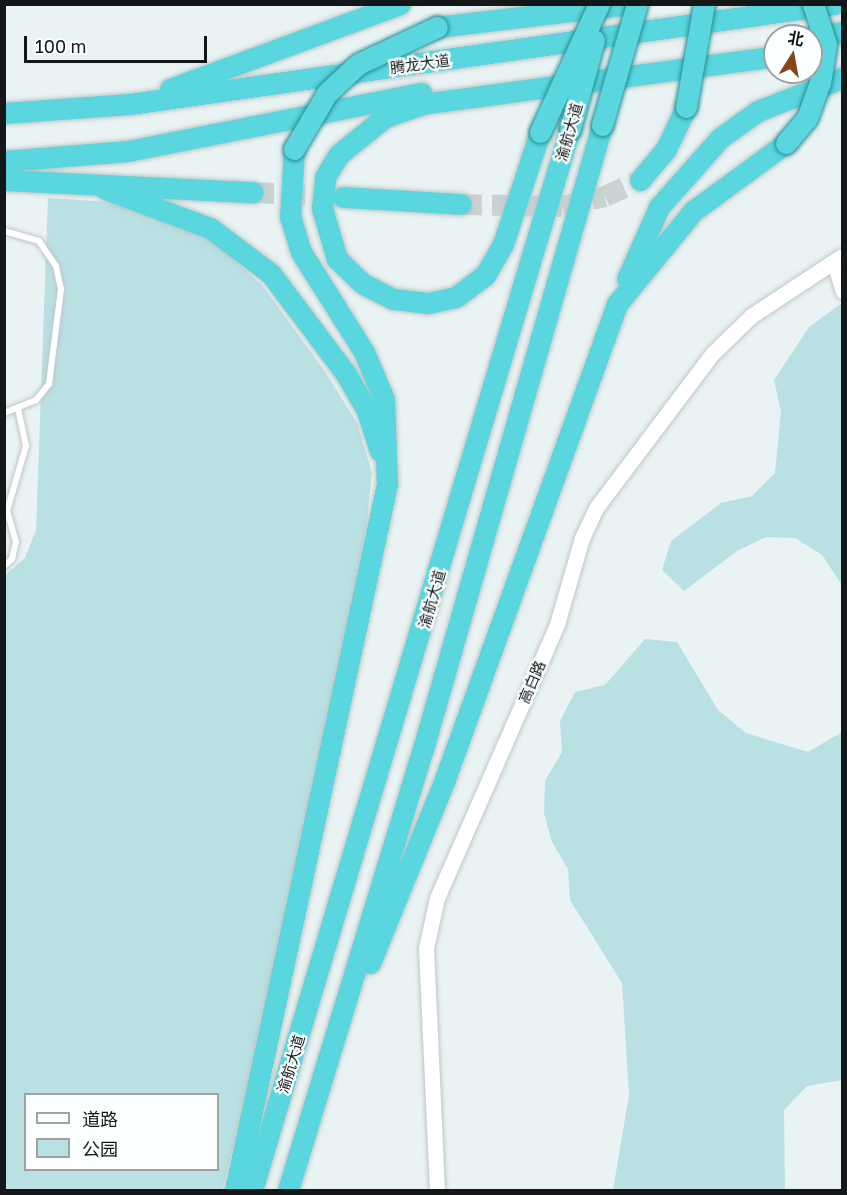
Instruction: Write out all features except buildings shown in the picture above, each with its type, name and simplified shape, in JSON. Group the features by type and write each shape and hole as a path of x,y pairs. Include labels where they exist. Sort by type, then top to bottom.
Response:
{"highway":[{"path":"356,23 400,4"},
{"path":"130,104 409,4"},
{"path":"601,4 562,85 540,132 503,244 485,275 456,297 427,303 393,299 362,283 337,259 323,217 326,177 338,155 385,117 422,104 562,85 763,58"},
{"name":"渝航大道","path":"252,1191 570,129 601,4"},
{"path":"235,1191 387,484 384,399 364,352 301,252 290,217 294,148 327,93 358,64 437,27 630,4"},
{"name":"渝航大道","path":"288,1191 637,4"},
{"path":"640,180 666,149 686,106 704,4"},
{"path":"617,304 693,211 786,143 807,118 820,83 826,44 813,4"},
{"name":"腾龙大道","path":"4,113 130,104 834,4"},
{"path":"823,35 843,32"},
{"name":"腾龙大道","path":"4,162 128,152 448,88 763,44"},
{"path":"823,49 843,46"},
{"path":"317,1094 445,779 617,304 659,207 685,172 758,111 843,78"},
{"path":"4,180 105,189 253,192"},
{"path":"105,189 210,228 271,274 366,408 387,484"},
{"path":"343,197 461,204"}],"street":[{"path":"838,259 843,293"},
{"name":"高白路","path":"437,1191 426,948 438,898 557,624 582,538 596,508 713,353 752,316 838,259"}],"lane":[{"path":"4,231 39,241 56,266 61,289 50,384 36,400 4,412"},
{"path":"4,566 12,559 16,542 6,510 26,446 18,408"}],"green space":[{"path":"48,198 109,202 211,240 262,285 326,373 357,423 372,473 366,531 266,1020 222,1190 5,1190 4,576 25,558 36,530"},
{"path":"842,303 842,585 822,555 795,538 766,537 737,551 684,591 662,570 671,541 721,503 752,496 775,473 781,411 774,380 809,327"},
{"path":"645,639 677,642 718,710 746,733 808,752 842,732 842,1080 807,1086 784,1110 785,1190 613,1190 629,1095 622,983 570,900 568,869 552,842 544,813 545,781 562,752 560,721 575,692 605,685"}],"tunnel":[{"path":"461,204 562,206 605,196 640,180"},
{"path":"253,192 339,196"}]}
